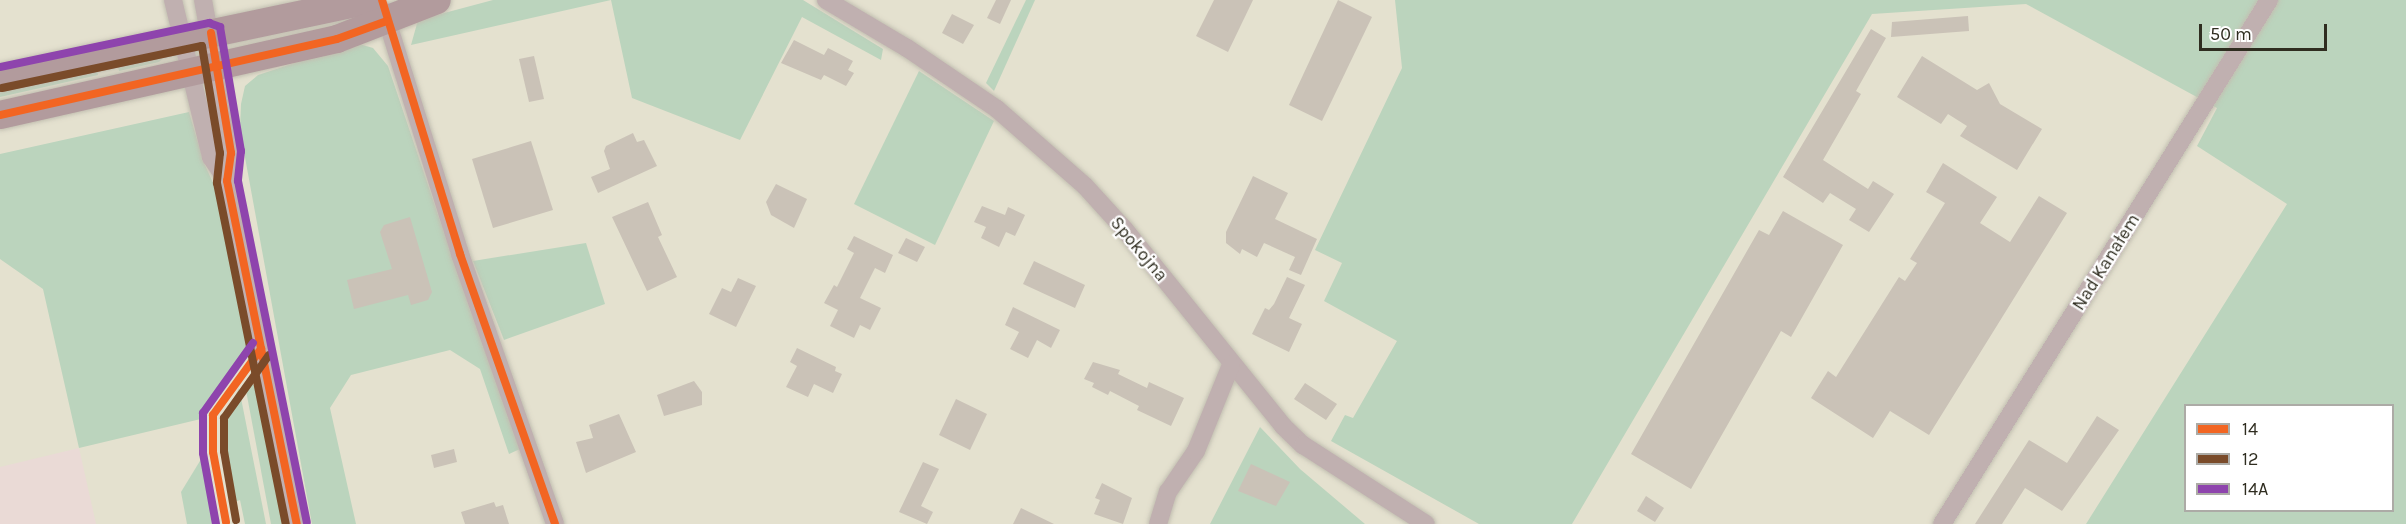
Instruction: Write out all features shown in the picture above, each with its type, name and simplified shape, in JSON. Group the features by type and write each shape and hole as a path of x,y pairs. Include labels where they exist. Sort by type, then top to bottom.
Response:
{"main road":[{"path":"0,78 211,33 437,0"},
{"path":"0,115 337,39 379,7"}],"street":[{"path":"173,0 189,74 211,157 226,181 297,524"},
{"path":"203,0 211,33 231,153 226,181"},
{"name":"Spokojna","path":"826,0 907,48 997,109 1085,186 1131,238 1263,406 1303,445 1426,524"},
{"name":"Nad Kanałem","path":"1942,524 2269,0"},
{"path":"379,7 460,254 555,524"},
{"path":"1158,524 1168,492 1196,451 1231,365"}],"shaded area":[{"path":"79,448 96,524 0,524 0,467"}],"green space":[{"path":"493,0 611,0 411,45 418,20"},
{"path":"611,0 803,0 883,49 881,60 802,17 740,140 632,98"},
{"path":"1026,0 1035,0 994,91 986,83"},
{"path":"1395,0 2406,0 2406,524 2086,524 2287,204 2197,146 2217,108 2026,4 1872,14 1572,524 1479,524 1331,441 1345,415 1353,418 1397,341 1324,301 1342,263 1315,250 1402,68"},
{"path":"356,43 373,48 388,66 470,310 520,449 509,454 480,369 450,350 351,375 330,408 356,524 312,524 240,130 241,104 245,86 258,75"},
{"path":"164,57 159,62 119,71 117,63"},
{"path":"97,67 98,75 0,97 0,89"},
{"path":"919,71 994,121 935,245 854,204"},
{"path":"189,112 204,163 215,187 249,346 205,418 79,448 43,289 0,259 0,154"},
{"path":"586,243 605,304 504,340 473,261"},
{"path":"245,385 255,385 261,393 285,524 271,524"},
{"path":"239,388 266,524 245,524 240,500 234,502 223,421"},
{"path":"1260,427 1300,469 1365,524 1210,524"},
{"path":"203,456 218,524 187,524 181,492"}],"building":[{"path":"996,0 1011,0 1000,24 987,18"},
{"path":"1214,0 1253,0 1228,52 1196,36"},
{"path":"1338,0 1372,17 1322,121 1289,105"},
{"path":"952,14 974,25 963,44 942,33"},
{"path":"1968,16 1969,31 1891,37 1892,22"},
{"path":"1871,29 1886,38 1856,91 1861,94 1823,160 1868,189 1873,181 1894,194 1869,232 1849,220 1856,209 1830,193 1823,203 1783,177"},
{"path":"794,40 824,55 828,48 853,61 848,70 854,73 846,86 824,75 821,80 781,63"},
{"path":"534,56 544,99 529,102 519,59"},
{"path":"1922,56 1977,90 1989,83 2000,104 2042,129 2017,170 1960,136 1967,126 1948,114 1941,124 1897,97"},
{"path":"633,133 637,142 644,140 657,166 598,193 591,177 610,169 604,151 606,146"},
{"path":"531,141 553,210 493,228 472,159"},
{"path":"1943,163 1997,197 1980,223 2010,242 2039,196 2067,213 1929,435 1890,411 1873,438 1811,398 1828,371 1836,377 1899,277 1905,281 1917,263 1910,259 1945,203 1926,192"},
{"path":"1253,176 1288,193 1275,219 1317,239 1301,275 1289,270 1295,257 1264,243 1257,257 1242,249 1240,254 1226,243 1226,232"},
{"path":"776,184 807,199 794,228 771,215 766,202"},
{"path":"648,202 662,235 658,237 677,277 647,291 612,217"},
{"path":"982,206 1005,215 1008,207 1025,215 1015,236 1006,232 999,247 981,238 986,227 974,222"},
{"path":"1783,211 1843,245 1791,337 1781,331 1691,489 1631,454 1759,230 1769,235"},
{"path":"410,217 432,292 428,300 411,305 408,295 354,309 347,280 392,269 380,232 384,225"},
{"path":"854,236 893,255 885,273 875,268 860,298 881,308 870,330 860,325 854,338 830,326 838,310 824,303 834,285 837,287 854,253 847,249"},
{"path":"906,238 925,247 917,262 898,253"},
{"path":"1034,261 1085,285 1075,308 1023,284"},
{"path":"1287,277 1305,285 1289,318 1302,324 1289,352 1252,334 1265,308 1269,310 1274,304"},
{"path":"738,278 756,286 736,327 709,314 722,288 731,292"},
{"path":"1013,307 1060,330 1051,348 1037,340 1028,358 1010,349 1019,332 1005,325"},
{"path":"797,348 836,367 835,371 842,374 833,393 814,384 808,397 786,387 797,366 790,362"},
{"path":"1093,362 1120,370 1118,374 1147,388 1149,382 1184,398 1171,426 1137,410 1139,406 1110,391 1108,395 1092,387 1094,383 1084,379"},
{"path":"694,381 702,392 702,405 664,416 657,395"},
{"path":"1305,383 1337,404 1326,420 1294,399"},
{"path":"956,399 987,414 970,450 939,435"},
{"path":"619,414 636,452 586,473 576,442 593,438 589,425"},
{"path":"2097,416 2119,430 2062,511 2025,488 2002,524 1975,524 2029,440 2067,463"},
{"path":"454,449 457,462 434,468 431,455"},
{"path":"923,462 939,469 921,506 933,512 927,524 899,512"},
{"path":"1251,464 1290,482 1276,506 1238,491"},
{"path":"1102,483 1132,498 1123,524 1094,514 1100,500 1095,498"},
{"path":"1646,496 1664,508 1655,522 1637,511"},
{"path":"494,502 496,507 503,505 509,524 465,524 461,512"},
{"path":"1021,508 1054,524 1013,524"}],"transit line":[{"name":"14","path":"382,0 460,254 555,524"},
{"name":"14","path":"0,115 337,39 387,21"},
{"name":"14A","path":"0,67 209,23 220,27 241,151 238,181 307,522"},
{"name":"14","path":"211,33 231,153 227,181 297,524"},
{"name":"12","path":"2,88 202,46 220,153 217,183 286,524"},
{"name":"14A","path":"216,524 203,453 203,413 253,343"},
{"name":"14","path":"226,522 213,452 213,415 261,349"},
{"name":"12","path":"236,520 224,451 224,418 269,355"}]}
